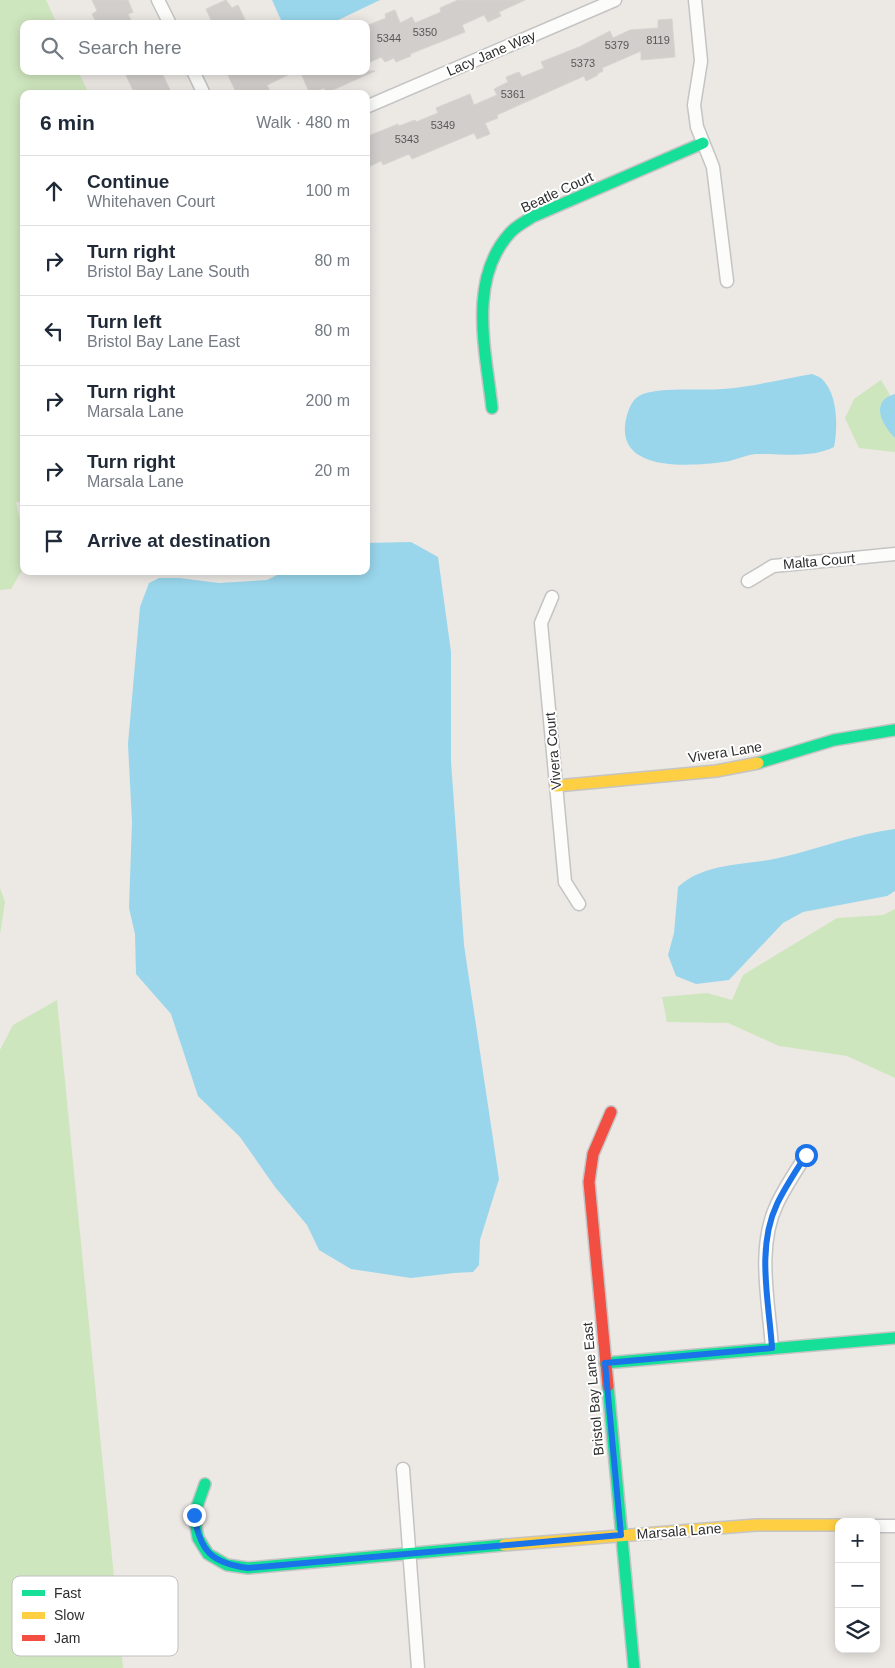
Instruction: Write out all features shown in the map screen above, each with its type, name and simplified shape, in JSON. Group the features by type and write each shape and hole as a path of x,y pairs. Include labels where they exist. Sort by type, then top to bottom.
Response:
{"street":[{"path":"158,0 168,20"},
{"name":"Lacy Jane Way","path":"370,105 616,0"},
{"path":"695,0 701,61 694,104 697,127 713,167 727,282"},
{"path":"195,75 202,90"},
{"name":"Beatle Court","path":"492,408 483,304 484,282 493,256 510,232 532,218 703,143"},
{"name":"Malta Court","path":"748,582 773,566 895,554"},
{"name":"Vivera Court","path":"552,598 541,623 565,882 579,904"},
{"name":"Vivera Lane","path":"556,786 716,770 757,764 834,740 895,730"},
{"name":"Bristol Bay Lane East","path":"611,1112 593,1147 589,1164 605,1363 634,1668"},
{"path":"772,1348 765,1257 768,1230 777,1205 806,1155"},
{"path":"605,1363 895,1338"},
{"path":"403,1469 418,1668"},
{"name":"Marsala Lane","path":"205,1484 194,1515 198,1538 208,1554 226,1565 248,1568 756,1525 835,1525"},
{"path":"880,1526 895,1526"}],"green space":[{"path":"0,0 46,0 55,20 20,20 20,75 80,75 87,90 20,90 20,502 16,502 20,520 20,574 11,589 0,590"},
{"path":"881,380 890,395 880,407 895,438 895,452 859,448 845,418 854,399"},
{"path":"0,888 5,902 0,935"},
{"path":"895,909 895,1078 847,1056 779,1046 728,1023 667,1022 662,997 707,993 732,1000 743,975 837,918 883,915"},
{"path":"57,1000 114,1576 12,1576 12,1656 122,1656 123,1668 0,1668 0,1050 13,1025"}],"water":[{"path":"272,0 380,0 338,20 281,20"},
{"path":"812,374 821,378 827,385 836,412 834,447 825,451 796,455 756,454 723,462 694,465 661,463 646,459 634,452 627,441 625,426 629,409 636,398 647,393 667,390 733,388"},
{"path":"895,394 895,438 882,420 880,408 882,402 887,397"},
{"path":"411,542 438,557 451,652 451,761 464,945 499,1179 480,1240 479,1265 473,1272 411,1278 351,1269 319,1250 307,1225 275,1187 240,1137 198,1096 171,1014 136,974 135,934 129,908 132,822 128,744 140,607 149,583 159,578 179,578 219,583 267,580 277,575 370,575 370,543"},
{"path":"895,829 895,891 887,896 803,912 783,923 729,980 696,984 676,976 668,955 674,933 678,887 689,879 714,868 783,857 852,838"}],"building":[{"path":"92,0 128,0 133,12 128,14 131,20 95,20 92,14 97,11"},
{"path":"226,0 232,8 238,5 245,20 211,20 206,9"},
{"path":"458,0 525,0 499,12 501,16 488,22 484,15 462,25 465,32 410,54 411,56 396,62 394,58 385,62 381,57 370,62 370,24 386,18 385,14 395,10 400,23 412,17 415,23 441,12 440,8"},
{"path":"672,19 675,57 641,60 641,51 602,68 603,71 586,81 584,76 497,115 498,118 485,123 490,134 477,139 474,133 412,159 409,154 383,165 381,161 370,166 370,135 398,124 399,126 415,120 416,122 438,113 436,108 470,94 474,105 497,95 494,89 508,82 506,77 519,72 522,77 544,68 541,62 579,47 610,31 613,38 630,30 658,28 658,20"},
{"path":"126,75 163,75 170,90 133,90"},
{"path":"228,75 288,75 267,85 269,90 235,90"},
{"path":"302,75 366,75 333,90 325,90 324,88 308,90"}],"traffic: fast":[{"path":"492,408 484,340 484,294 488,272 497,252 510,233 532,217 703,143"},
{"path":"758,763 834,740 895,730"},
{"path":"605,1363 895,1338"},
{"path":"608,1386 634,1668"},
{"path":"205,1484 194,1515 198,1538 208,1554 227,1565 248,1568 504,1545"}],"traffic: slow":[{"path":"556,786 716,771 758,763"},
{"path":"504,1545 756,1525 835,1525"}],"traffic: jam":[{"path":"608,1386 589,1182 593,1154 611,1112"}],"route":[{"path":"194,1515 198,1538 208,1554 226,1565 248,1568 621,1535 605,1363 772,1348 765,1257 768,1230 777,1205 806,1155"}]}
